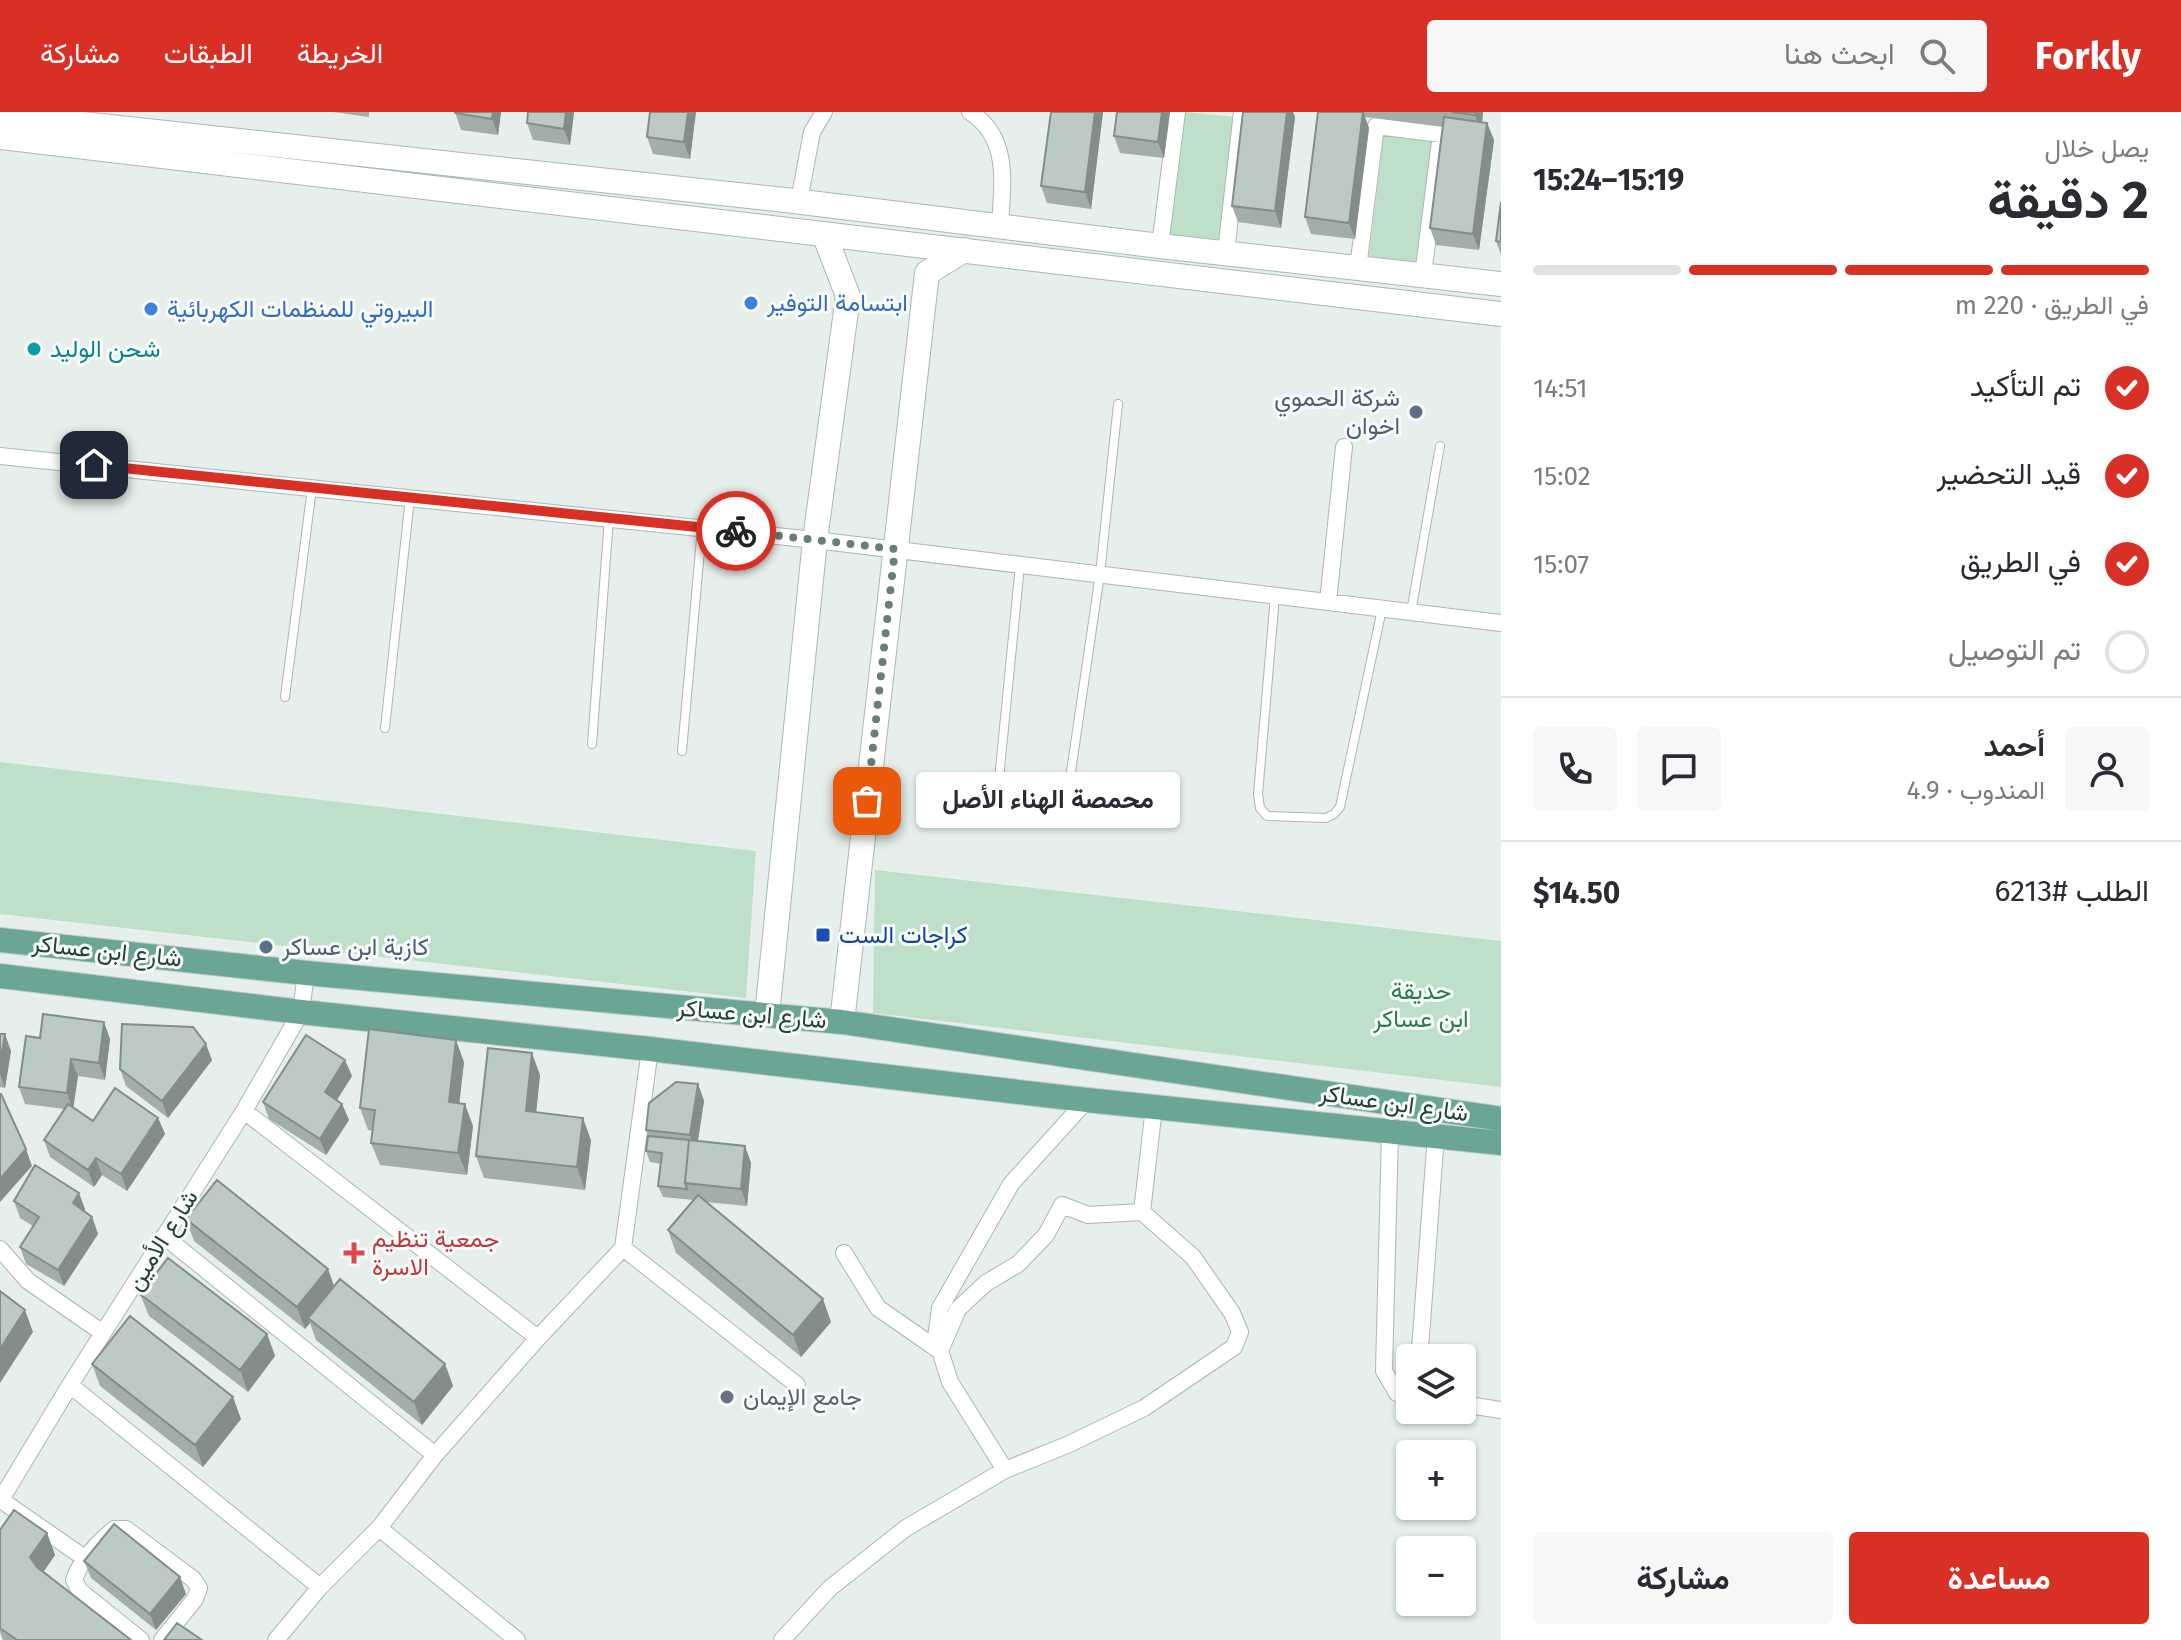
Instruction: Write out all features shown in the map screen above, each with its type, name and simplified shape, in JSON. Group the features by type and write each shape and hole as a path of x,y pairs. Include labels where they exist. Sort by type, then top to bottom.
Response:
{"main road":[{"path":"0,115 799,201 1501,284"},
{"path":"0,137 1501,314"},
{"path":"767,1015 815,540 848,296 824,234"},
{"path":"842,1022 927,273 964,250"},
{"name":"شارع ابن عساكر","path":"0,940 306,973 842,1022 1501,1119"},
{"name":"شارع ابن عساكر","path":"0,976 1087,1100 1501,1143"}],"street":[{"path":"799,201 812,132 824,112"},
{"path":"970,112 990,130 1003,165 1000,226"},
{"path":"1160,246 1177,112"},
{"path":"1226,252 1242,112"},
{"path":"1358,268 1376,126 1441,134 1423,275"},
{"path":"1328,602 1344,447"},
{"path":"0,456 815,540 1501,623"},
{"name":"شارع الأمين","path":"0,1500 244,1111 301,1012 306,973"},
{"path":"276,1640 320,1587 379,1528 435,1455 538,1338 623,1248 650,1049"},
{"path":"1005,1470 950,1382 936,1338 940,1308 1011,1184 1087,1100"},
{"path":"1142,1212 1154,1107"},
{"path":"244,1111 538,1338"},
{"path":"1390,1131 1384,1371 1396,1385"},
{"path":"1420,1344 1436,1135"},
{"path":"782,1640 830,1588 906,1528 1005,1470 1067,1445 1144,1408 1234,1347 1240,1332 1232,1313 1193,1257 1142,1212 1088,1215 1062,1205 1046,1235 1018,1264 986,1283 958,1309 940,1351"},
{"path":"164,1236 435,1455"},
{"path":"623,1248 797,1385"},
{"path":"0,1249 28,1281 103,1333"},
{"path":"844,1253 878,1308 940,1351"},
{"path":"70,1385 320,1587"},
{"path":"1476,1406 1501,1410"},
{"path":"0,1500 86,1559"},
{"path":"379,1528 517,1640"},
{"path":"141,1640 80,1591 74,1580 77,1570 114,1529 126,1529 193,1579 199,1588 181,1628 162,1640"}],"lane":[{"path":"1020,564 999,779 1002,790 1011,796 1063,801 1068,792 1100,574 1118,404"},
{"path":"1411,612 1440,446"},
{"path":"285,697 312,488"},
{"path":"385,728 410,498"},
{"path":"592,744 609,518"},
{"path":"682,751 702,528"},
{"path":"1275,595 1258,794 1260,808 1267,816 1326,818 1340,807 1382,609"}],"green space":[{"path":"1186,112 1235,117 1220,240 1170,234"},
{"path":"1384,133 1434,139 1418,263 1369,256"},
{"path":"0,762 756,851 746,998 0,914"},
{"name":"حديقة ابن عساكر","path":"875,870 1501,941 1501,1087 873,1013"}],"building":[{"path":"455,112 493,112 492,119"},
{"path":"528,112 566,112 564,129 527,123"},
{"path":"650,112 688,112 684,142 647,137"},
{"path":"1051,112 1095,112 1085,192 1041,186"},
{"path":"1117,112 1162,112 1158,142 1114,136"},
{"path":"1243,112 1287,112 1275,211 1232,206"},
{"path":"1318,112 1363,112 1349,223 1305,217"},
{"path":"1444,117 1487,123 1473,234 1430,228"},
{"path":"1501,202 1501,242 1496,241"},
{"path":"43,1014 104,1022 99,1063 71,1059 67,1093 19,1087 26,1036 40,1038"},
{"path":"122,1024 193,1027 206,1044 162,1101 120,1069"},
{"path":"369,1029 456,1040 449,1102 465,1104 458,1153 371,1143 375,1110 360,1108"},
{"path":"0,1034 5,1034 0,1064"},
{"path":"306,1035 345,1060 325,1092 342,1104 320,1139 263,1102"},
{"path":"488,1048 532,1053 526,1111 583,1118 577,1167 476,1156"},
{"path":"676,1082 698,1084 690,1135 646,1130 649,1103"},
{"path":"115,1088 158,1118 121,1174 96,1158 88,1170 44,1140 68,1104 93,1121"},
{"path":"0,1094 26,1149 0,1179"},
{"path":"648,1136 689,1140 687,1189 658,1186 662,1153 646,1151"},
{"path":"689,1140 745,1146 741,1189 685,1183"},
{"path":"35,1165 79,1193 73,1203 92,1217 58,1270 20,1247 39,1217 14,1201"},
{"path":"217,1180 328,1269 297,1307 186,1219"},
{"path":"698,1195 823,1299 793,1335 668,1230"},
{"path":"168,1258 267,1334 240,1370 140,1294"},
{"path":"340,1279 445,1364 414,1402 308,1318"},
{"path":"0,1291 25,1310 0,1349"},
{"path":"130,1316 233,1397 195,1445 92,1364"},
{"path":"14,1510 47,1533 30,1557 37,1567 131,1640 17,1640 0,1628 0,1530"},
{"path":"114,1524 180,1577 150,1614 84,1561"},
{"path":"177,1623 202,1640 164,1640"}],"way so far":[{"path":"736,531 895,549 867,801"}],"place":[{"name":"ابتسامة التوفير","path":"751,303"},
{"name":"البيروتي للمنظمات الكهربائية","path":"151,309"},
{"name":"شحن الوليد","path":"34,349"},
{"name":"شركة الحموي اخوان","path":"1416,412"},
{"name":"محمصة الهناء الأصل","path":"867,801"},
{"name":"كراجات الست","path":"823,935"},
{"name":"كازية ابن عساكر","path":"266,947"},
{"name":"جمعية تنظيم الاسرة","path":"354,1253"},
{"name":"جامع الإيمان","path":"727,1397"}],"route":[{"path":"94,465 736,531"}]}
